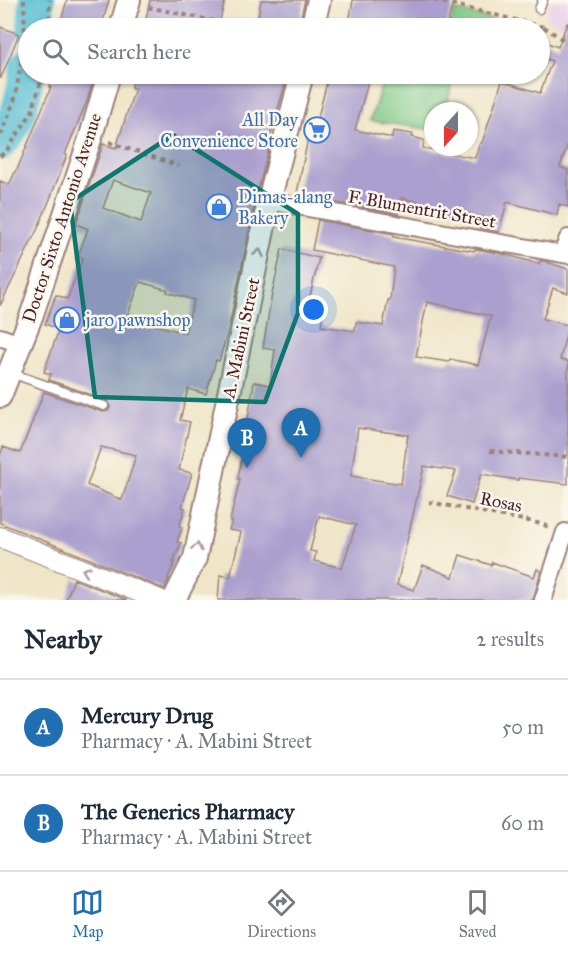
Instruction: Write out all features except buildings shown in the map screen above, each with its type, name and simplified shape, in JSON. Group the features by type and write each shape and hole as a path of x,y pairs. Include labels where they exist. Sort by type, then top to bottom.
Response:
{"main road":[{"path":"314,18 319,0"},
{"path":"125,18 129,2"},
{"name":"Doctor Sixto Antonio Avenue","path":"0,396 9,372 10,340 32,314 106,84"},
{"name":"A. Mabini Street","path":"174,600 195,558 270,201 299,84"}],"street":[{"name":"F. Blumentrit Street","path":"270,201 565,255"},
{"path":"565,255 568,238"},
{"path":"543,600 565,532"},
{"path":"0,537 160,600"}],"lane":[{"path":"539,9 543,0"},
{"path":"9,372 105,406"}],"path":[{"path":"24,0 24,18"},
{"path":"49,18 50,0"},
{"path":"434,0 507,18"},
{"path":"129,2 202,18"},
{"path":"550,31 568,43"},
{"path":"0,134 15,98 18,81"},
{"path":"0,156 6,152 32,112 40,84"},
{"path":"91,136 179,166"},
{"path":"489,451 568,458"},
{"name":"Rosas","path":"429,502 534,522 565,532"}],"highlighted area":[{"path":"173,135 298,214 298,313 265,402 95,397 70,202"}],"shaded area":[{"path":"551,0 568,0 568,30 545,16"}],"green space":[{"path":"454,10 487,18 452,18"},
{"path":"382,84 452,84 447,102 424,102 424,129 370,121"}],"waterway":[{"path":"36,18 37,0"},
{"path":"0,142 17,116 25,84"}],"place":[{"name":"All Day Convenience Store","path":"317,130"},
{"name":"Dimas-alang Bakery","path":"219,207"},
{"name":"jaro pawnshop","path":"67,320"},
{"name":"Mercury Drug","path":"301,458"},
{"name":"The Generics Pharmacy","path":"247,468"}]}
